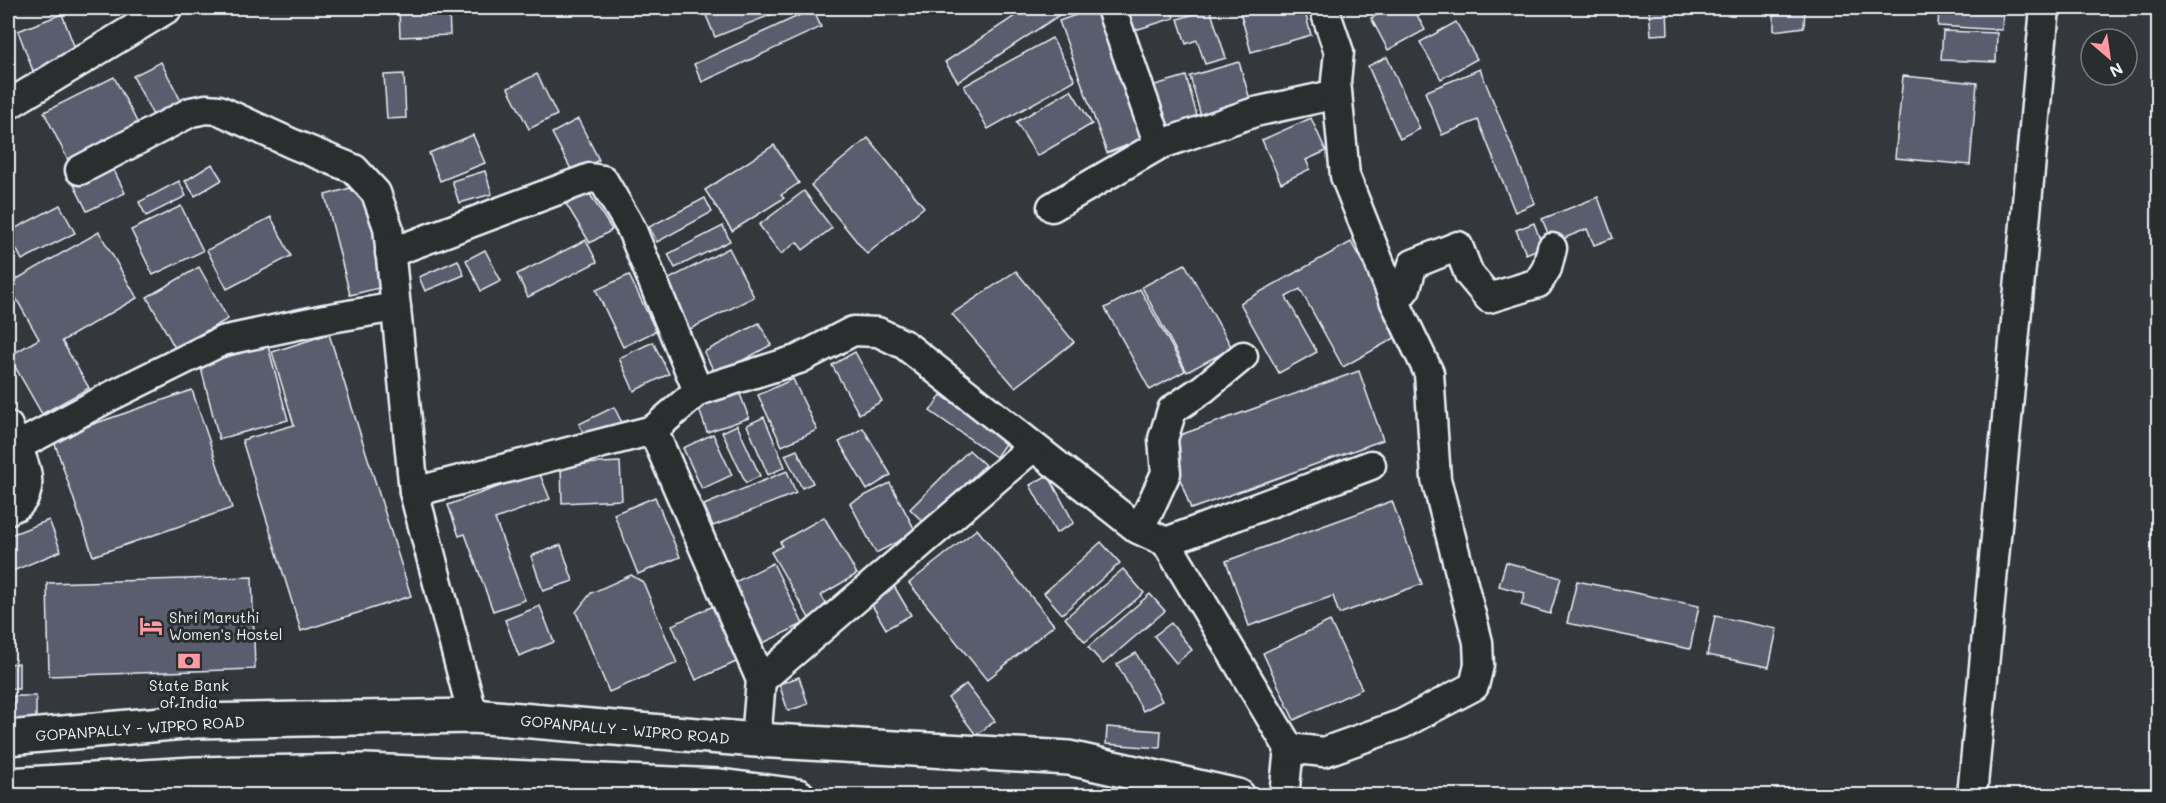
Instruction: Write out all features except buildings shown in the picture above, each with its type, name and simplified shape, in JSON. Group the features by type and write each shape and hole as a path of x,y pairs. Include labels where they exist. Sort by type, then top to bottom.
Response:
{"main road":[{"name":"GOPANPALLY - WIPRO ROAD","path":"8,738 195,721 473,716 756,740 1069,758 1238,795"},
{"path":"194,774 195,721"},
{"path":"8,786 194,774 371,783 684,790 720,786 798,795"}],"street":[{"path":"8,105 168,8"},
{"path":"1112,8 1159,146"},
{"path":"1289,748 1324,752 1402,724 1474,686 1479,665 1478,642 1436,479 1429,373 1395,302 1345,176 1336,81 1339,52 1324,8"},
{"path":"1972,795 2045,8"},
{"path":"1052,207 1159,146 1255,112 1337,94"},
{"path":"80,170 191,112 206,109 219,110 354,169 376,193 388,227 414,492 473,716"},
{"path":"390,253 590,178 603,180 631,228 698,391"},
{"path":"1395,302 1406,288 1413,264 1458,246 1469,273 1490,298 1538,283 1547,268 1552,248"},
{"path":"8,510 20,504 28,487 24,465 12,436 111,396 222,341 396,307"},
{"path":"414,492 652,430 698,391 799,359 853,331 878,332 905,345 1138,530 1166,542 1289,748 1284,795"},
{"path":"1138,530 1166,473 1163,439 1172,410 1203,389 1243,356"},
{"path":"652,430 761,680 756,740"},
{"path":"761,680 1033,447"},
{"path":"1166,542 1371,465"}],"place":[{"name":"Shri Maruthi Women's Hostel","path":"151,626"},
{"name":"State Bank of India","path":"189,661"}]}
